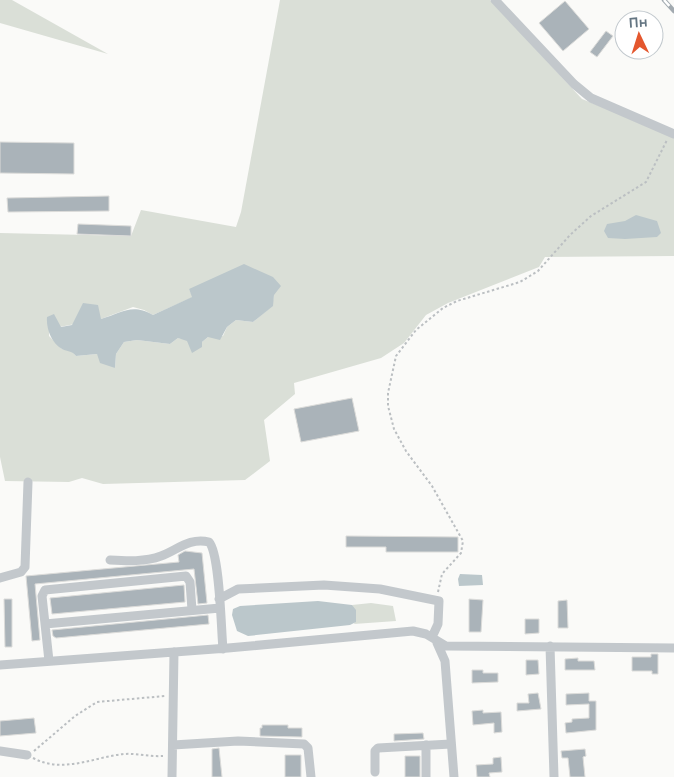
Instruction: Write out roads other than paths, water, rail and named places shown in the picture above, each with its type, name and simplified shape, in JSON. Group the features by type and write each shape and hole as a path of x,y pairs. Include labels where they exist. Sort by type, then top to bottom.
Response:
{"street":[{"path":"495,0 574,84 591,98 672,134"},
{"path":"0,578 21,572 26,567 28,482"},
{"path":"110,560 148,559 162,556 186,543 209,542 213,553 220,603 223,649"},
{"path":"49,661 42,596 45,590 186,576 190,582 192,610"},
{"path":"45,624 192,610 220,603 238,589 324,585 380,589 439,600 438,624 434,640 445,661 454,777"},
{"path":"0,664 223,649 413,631 446,646 457,647 674,648"},
{"path":"550,646 554,777"},
{"path":"172,777 174,652"},
{"path":"173,746 238,741 306,744 311,777"},
{"path":"375,772 375,753 378,748 451,744"},
{"path":"426,745 426,777"},
{"path":"0,751 28,755"}],"railway":[{"path":"664,0 674,11"}]}
